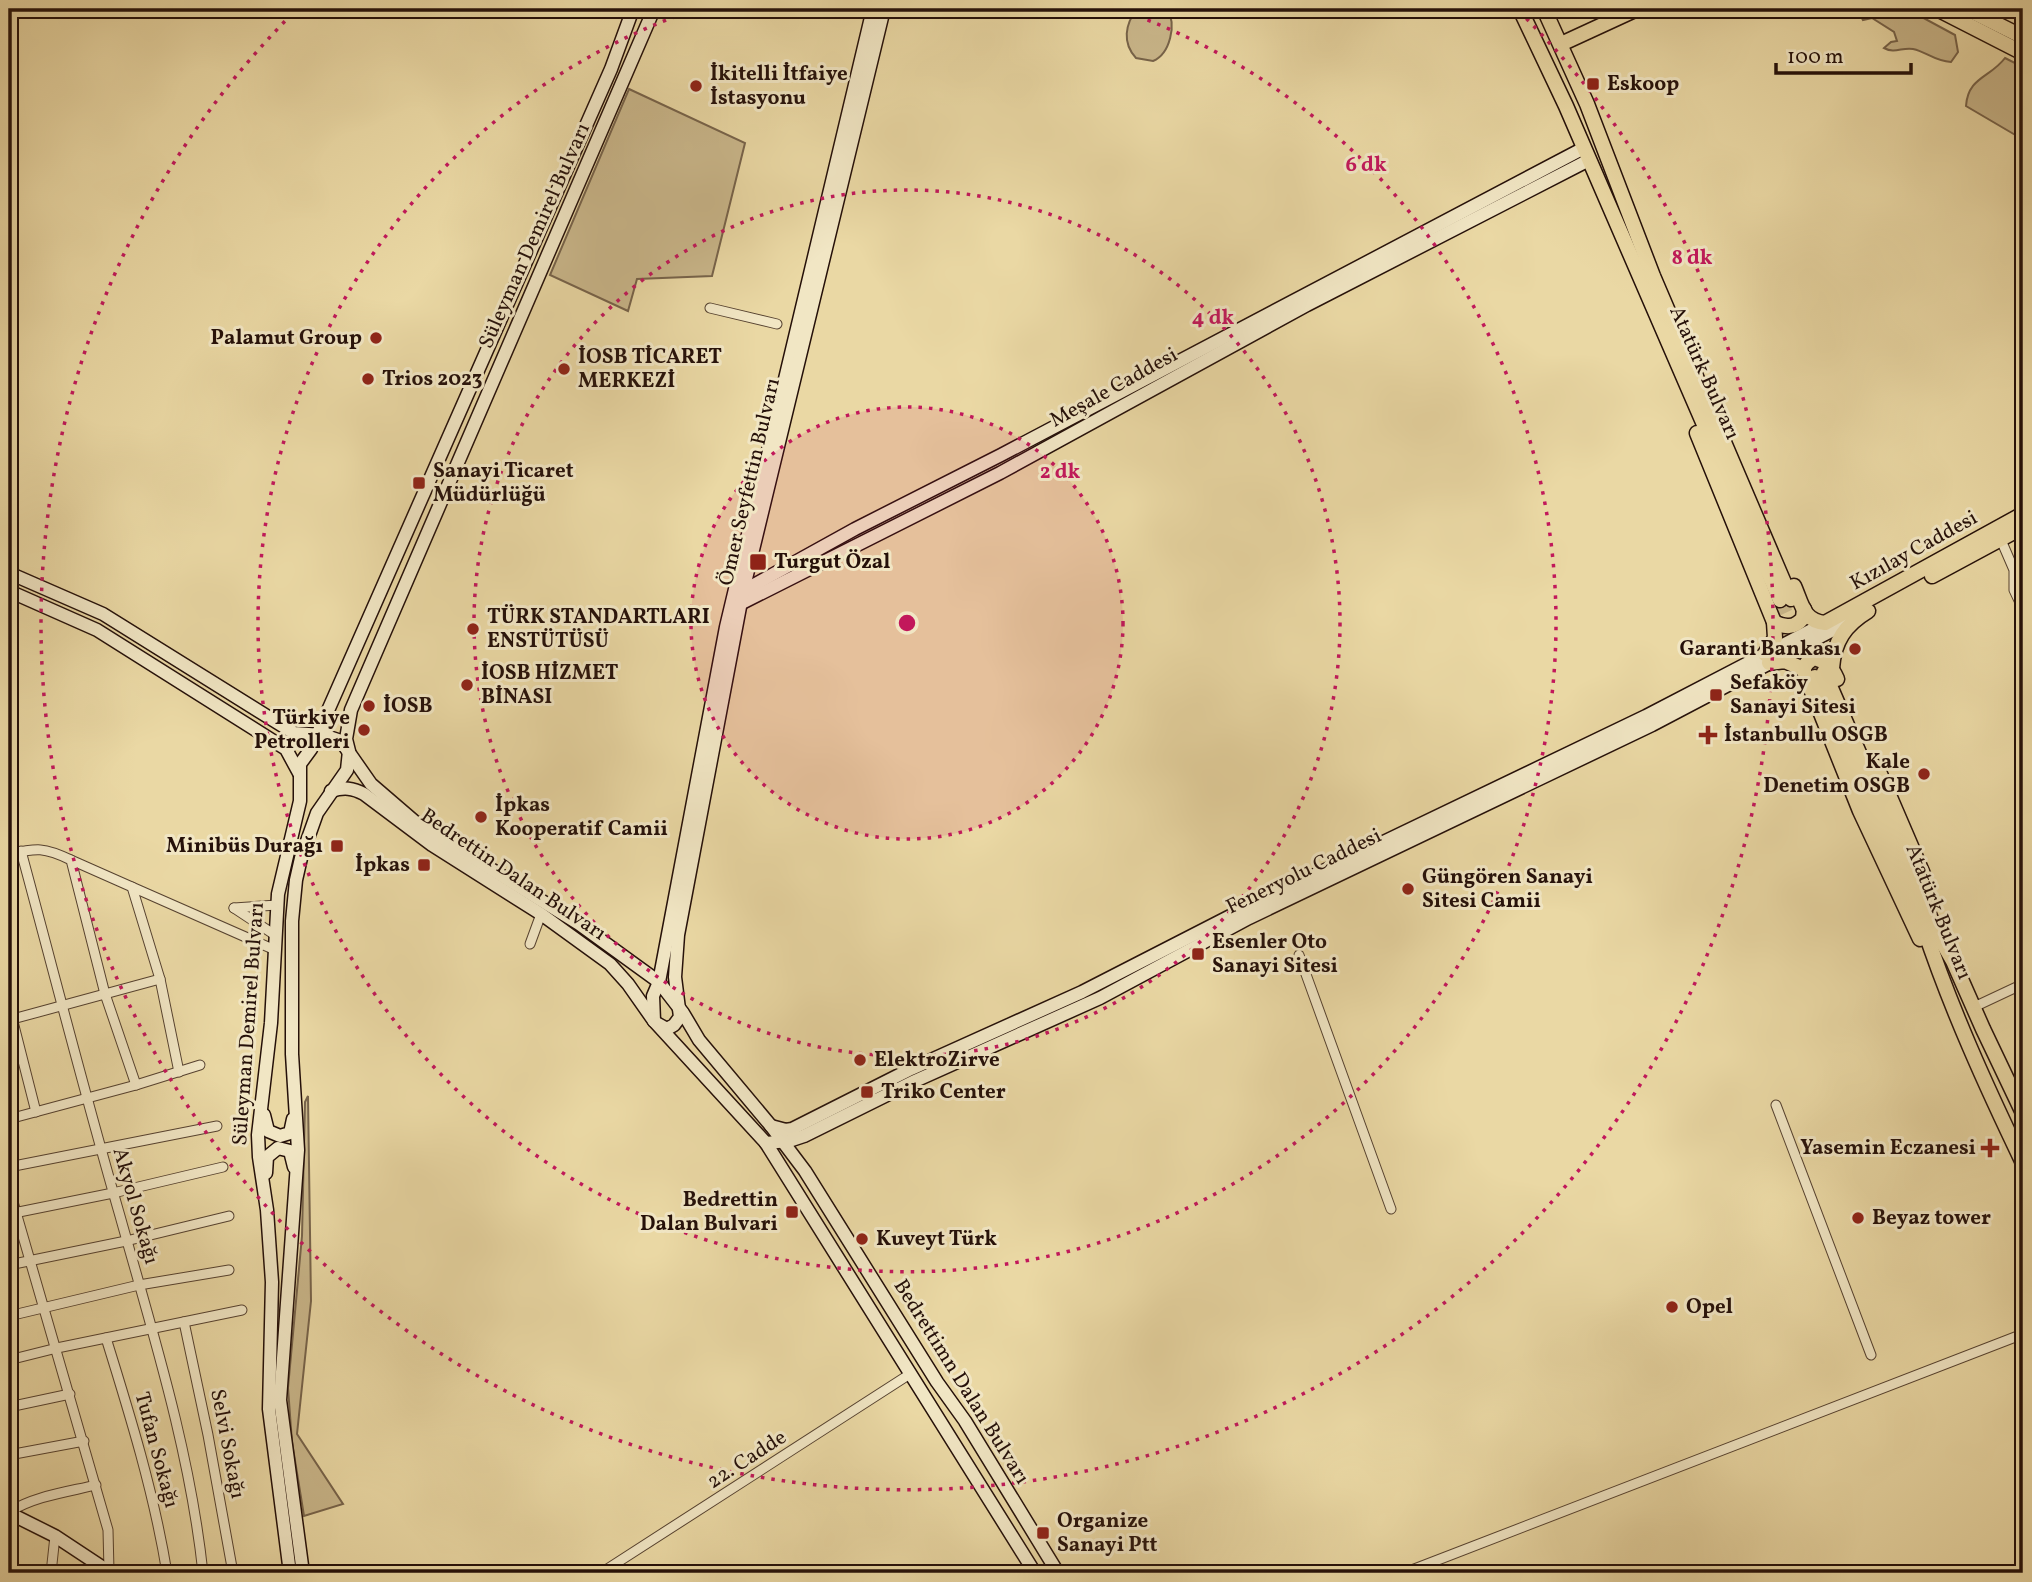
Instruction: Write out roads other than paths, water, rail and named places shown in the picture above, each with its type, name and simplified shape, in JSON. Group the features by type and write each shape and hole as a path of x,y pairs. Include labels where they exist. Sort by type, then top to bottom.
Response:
{"main road":[{"name":"Süleyman Demirel Bulvarı","path":"290,1573 269,1409 272,1282 265,1186 258,1147 271,1023 277,905 283,867 300,801 300,764 317,734 611,69 634,9"},
{"name":"Süleyman Demirel Bulvarı","path":"303,1573 280,1400 298,1150 292,1054 292,921 296,880 317,813 347,770 348,722 356,697 654,9"},
{"name":"Ömer Seyfettin Bulvarı","path":"654,1021 653,996 659,982 739,590 873,9"},
{"name":"Ömer Seyfettin Bulvarı","path":"739,590 884,9"},
{"name":"Atatürk Bulvarı","path":"1520,9 1786,600 1653,275 1607,155 1544,9"},
{"path":"1561,44 1637,9"},
{"path":"1937,9 2023,52"},
{"path":"1967,9 2023,37"},
{"path":"1587,154 1607,155"},
{"name":"Meşale Caddesi","path":"739,590 1587,154"},
{"name":"Meşale Caddesi","path":"736,605 1000,473 1587,154"},
{"path":"1653,275 1681,321 1804,609 1811,621 1825,623"},
{"path":"1655,314 1668,362 1774,622 1774,638 1767,659 1785,661 1819,672 1853,620"},
{"name":"Kızılay Caddesi","path":"1825,623 2023,514"},
{"name":"Kızılay Caddesi","path":"1853,620 2023,527"},
{"path":"9,573 103,614 294,733 317,734 336,739 349,751"},
{"path":"9,591 109,637 286,749 299,773"},
{"name":"Ömer Seyfettin Bulvarı","path":"680,1010 675,977 678,935 736,605"},
{"path":"1774,622 1785,627 1795,625 1803,618 1804,609"},
{"name":"Feneryolu Caddesi","path":"771,1126 792,1129 911,1069 1082,992 1244,909 1646,716 1853,620"},
{"name":"Feneryolu Caddesi","path":"766,1143 807,1135 915,1081 1100,998 1249,918 1599,755 1825,623"},
{"name":"Atatürk Bulvarı","path":"1819,672 1909,841 1945,930 1953,961 2023,1113"},
{"name":"Atatürk Bulvarı","path":"1819,672 1860,811 1913,927 1937,967 1980,1073 2023,1163"},
{"name":"Bedrettin Dalan Bulvarı","path":"349,751 371,784 414,821 579,924 659,982 680,1010"},
{"name":"Bedrettin Dalan Bulvarı","path":"331,791 341,788 355,789 364,794 432,845 541,914 610,964 654,1021"},
{"path":"654,1021 667,1029 680,1017 680,1010"},
{"name":"Bedrettimn Dalan Bulvarı","path":"680,1010 805,1171 937,1382 965,1421 1058,1573"},
{"name":"Bedrettimn Dalan Bulvarı","path":"654,1021 766,1143 1035,1573"},
{"path":"684,1054 682,1035 688,1032 696,1034"},
{"path":"262,1101 268,1131 280,1136 285,1136 292,1129 294,1103"},
{"path":"805,1171 799,1161 802,1142 807,1135"},
{"path":"265,1186 267,1157 278,1149 285,1149 292,1154 294,1188"},
{"path":"9,1512 55,1536 110,1572"}],"street":[{"path":"710,308 777,324"},
{"path":"2001,540 2014,570 2023,579"},
{"path":"2014,570 2014,590 2023,609"},
{"path":"9,854 39,848 55,852 275,950"},
{"name":"Akyol Sokağı","path":"21,851 113,1193 172,1398 202,1573"},
{"path":"71,860 106,994 136,1085"},
{"path":"132,887 160,979 179,1072"},
{"path":"275,935 234,908 277,905"},
{"path":"530,944 541,914"},
{"path":"1299,955 1391,1209"},
{"path":"10,1019 160,979"},
{"path":"1974,1007 2023,984"},
{"path":"9,1006 10,1019 36,1112"},
{"path":"9,1119 88,1099 200,1065"},
{"path":"1776,1105 1871,1355"},
{"path":"9,1167 217,1126"},
{"path":"12,1214 223,1167"},
{"path":"9,1188 12,1214 31,1261 108,1530 110,1572"},
{"path":"9,1265 127,1241 229,1216"},
{"path":"9,1316 139,1285 229,1270"},
{"path":"9,1360 242,1310"},
{"name":"Selvi Sokağı","path":"184,1322 233,1573"},
{"path":"1404,1573 2023,1334"},
{"name":"Tufan Sokağı","path":"106,1338 152,1501 167,1573"},
{"name":"22. Cadde","path":"601,1573 910,1374"},
{"path":"9,1407 70,1394"},
{"path":"9,1455 84,1441"},
{"path":"9,1512 46,1497 96,1485"},
{"path":"51,1573 55,1536"}],"tunnel":[{"path":"1780,600 1815,677"}],"place":[{"name":"Eskoop","path":"1593,84"},
{"name":"İkitelli İtfaiye İstasyonu","path":"696,86"},
{"name":"Palamut Group","path":"376,338"},
{"name":"İOSB TİCARET MERKEZİ","path":"564,369"},
{"name":"Trios 2023","path":"368,379"},
{"name":"Sanayi Ticaret Müdürlüğü","path":"419,483"},
{"name":"Turgut Özal","path":"758,562"},
{"name":"TÜRK STANDARTLARI ENSTÜTÜSÜ","path":"473,629"},
{"name":"Garanti Bankası","path":"1855,649"},
{"name":"İOSB HİZMET BİNASI","path":"467,685"},
{"name":"Sefaköy Sanayi Sitesi","path":"1716,695"},
{"name":"İOSB","path":"369,706"},
{"name":"Türkiye Petrolleri","path":"364,730"},
{"name":"İstanbullu OSGB","path":"1708,735"},
{"name":"Kale Denetim OSGB","path":"1924,774"},
{"name":"İpkas Kooperatif Camii","path":"481,817"},
{"name":"Minibüs Durağı","path":"337,846"},
{"name":"İpkas","path":"424,865"},
{"name":"Güngören Sanayi Sitesi Camii","path":"1408,889"},
{"name":"Esenler Oto Sanayi Sitesi","path":"1198,954"},
{"name":"ElektroZirve","path":"860,1060"},
{"name":"Triko Center","path":"867,1092"},
{"name":"Yasemin Eczanesi","path":"1990,1148"},
{"name":"Bedrettin Dalan Bulvari","path":"792,1212"},
{"name":"Beyaz tower","path":"1858,1218"},
{"name":"Kuveyt Türk","path":"862,1239"},
{"name":"Opel","path":"1672,1307"},
{"name":"Organize Sanayi Ptt","path":"1043,1533"}]}
